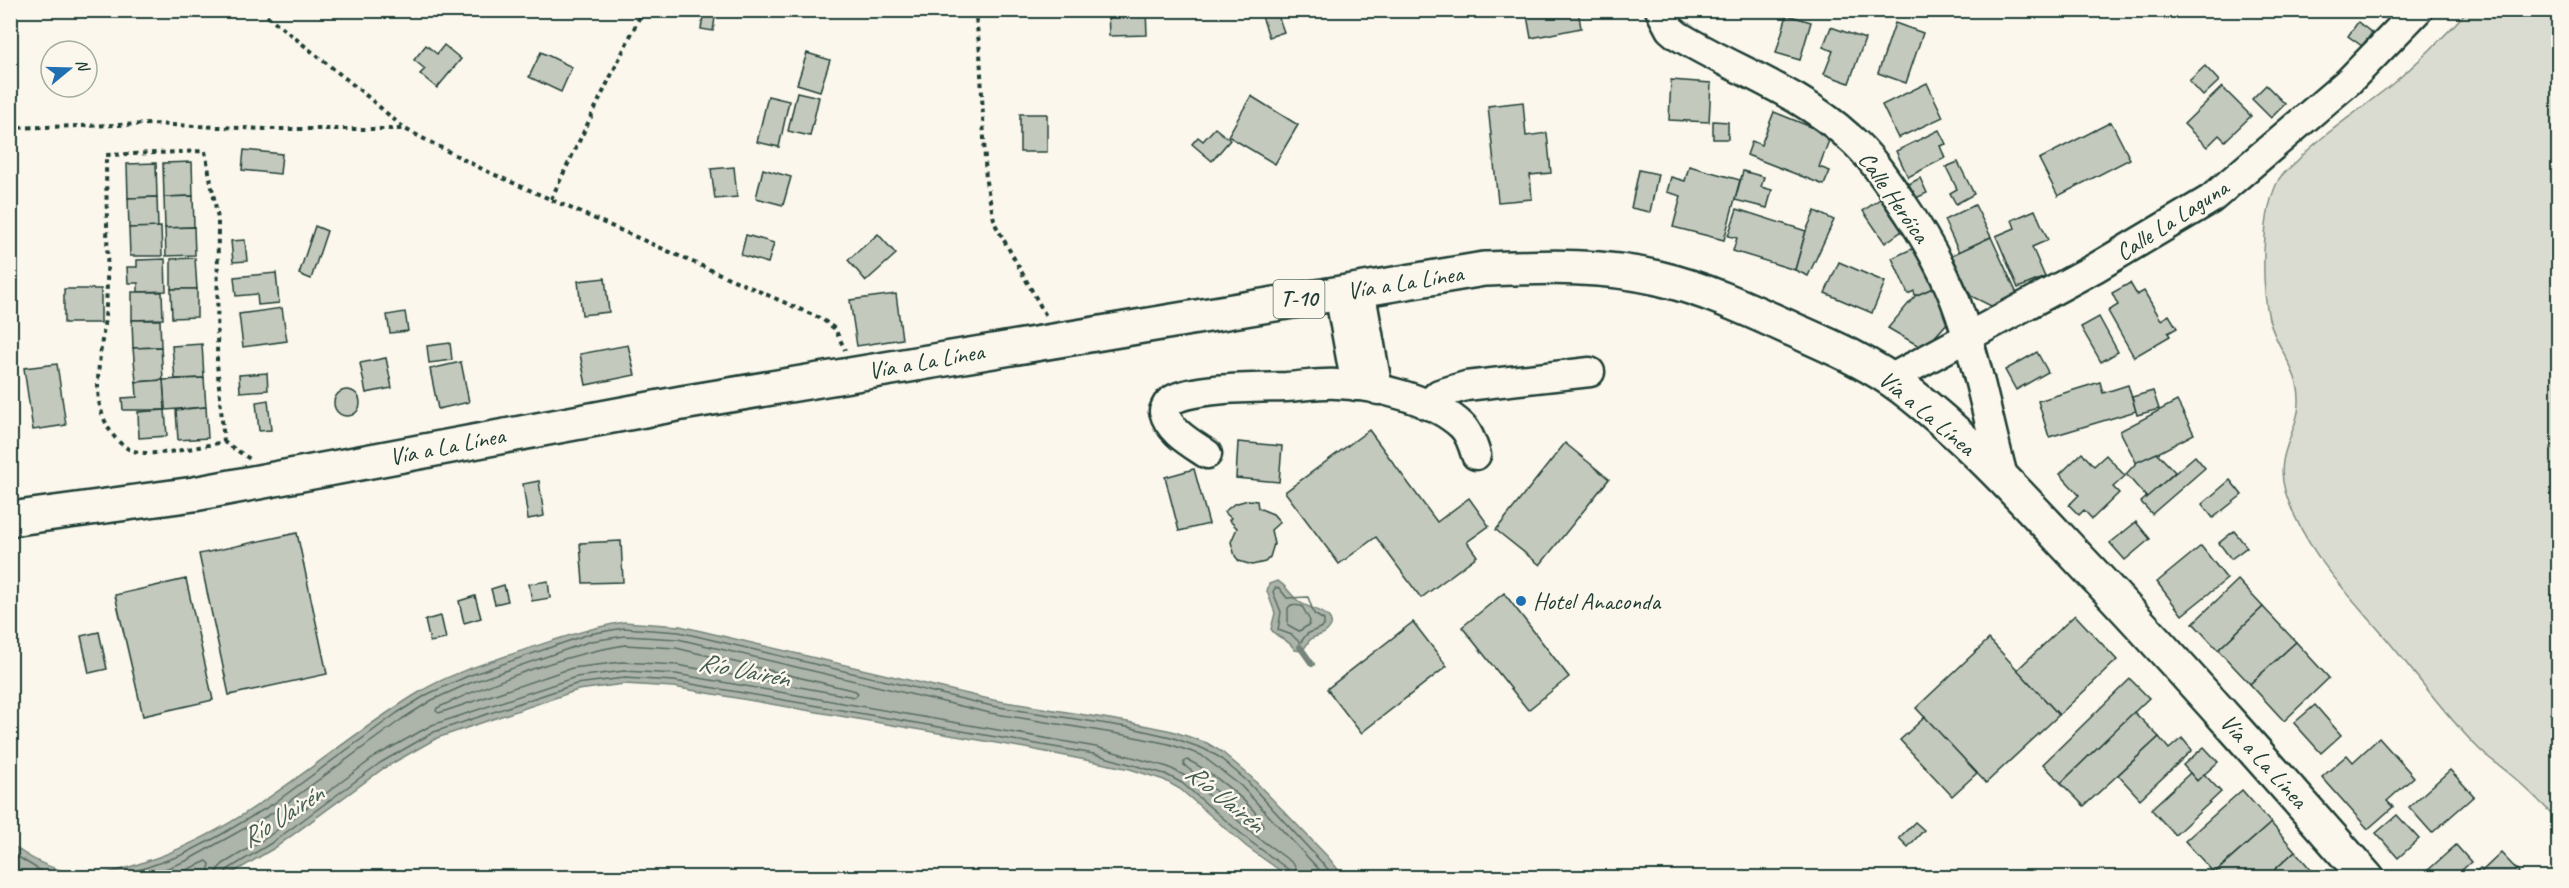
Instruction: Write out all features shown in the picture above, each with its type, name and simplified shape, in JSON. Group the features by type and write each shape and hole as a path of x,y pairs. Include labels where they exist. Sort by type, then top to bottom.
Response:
{"highway":[{"name":"Vía a La Línea","path":"10,519 194,494 533,430 846,375 1484,269 1552,267 1609,270 1658,278 1722,298 1829,345 1890,379 1951,429 2004,480 2179,666 2367,878"}],"street":[{"name":"Calle Heróica","path":"1660,10 1670,29 1677,35 1796,98 1849,136 1868,156 1926,240 1955,300 1967,337 2004,480"},
{"name":"Calle La Laguna","path":"1890,379 2138,244 2211,199 2349,81 2418,10"},
{"path":"1350,291 1367,388"},
{"path":"1427,405 1439,394 1466,386 1590,372"},
{"path":"1207,453 1185,439 1170,424 1164,411 1166,405 1171,401 1215,391 1337,384 1367,388 1427,405 1462,426 1476,455"}],"path":[{"path":"260,10 405,129 484,170 822,319 835,329 842,340 846,353 846,375"},
{"path":"551,199 643,10"},
{"path":"975,10 980,52 986,182 995,224 1059,339"},
{"path":"10,128 150,124 265,129 405,129"},
{"path":"205,151 218,219 217,363 224,442 169,451 134,451 121,444 104,420 99,401 99,375 106,292 105,155 205,151"}],"shaded area":[{"path":"2468,10 2558,11 2558,820 2465,735 2324,565 2292,511 2282,475 2286,449 2298,412 2299,399 2297,384 2271,327 2266,304 2264,247 2273,193 2281,176 2308,150 2401,76 2431,49"}],"water":[{"path":"1277,581 1297,600 1323,613 1331,621 1327,631 1312,638 1301,651 1295,650 1271,629 1275,613 1267,591 1269,584"},
{"name":"Río Uairén","path":"624,622 680,626 993,700 1128,722 1172,731 1207,743 1222,752 1251,777 1328,857 1344,877 1289,877 1247,847 1180,789 1164,780 1130,769 1031,749 673,687 624,684 578,690 437,738 384,768 276,847 226,877 11,877 11,844 39,862 60,870 82,874 108,873 188,845 258,805 423,690 453,675 550,641"}],"building":[{"path":"704,10 716,11 713,31 701,29"},
{"path":"1108,10 1146,10 1147,35 1109,36"},
{"path":"1260,10 1276,10 1284,32 1269,37"},
{"path":"1526,10 1578,10 1581,28 1531,38"},
{"path":"1787,15 1811,22 1800,60 1776,53"},
{"path":"2358,22 2372,33 2362,46 2348,36"},
{"path":"1895,23 1923,33 1906,83 1878,73"},
{"path":"1831,27 1865,39 1849,83 1824,74 1833,51 1823,47"},
{"path":"426,45 437,54 444,45 461,59 437,88 420,74 425,69 414,60"},
{"path":"541,52 572,67 561,92 529,77"},
{"path":"807,53 830,60 820,91 797,84"},
{"path":"2205,66 2219,81 2203,96 2189,81"},
{"path":"1671,80 1711,83 1709,122 1669,120"},
{"path":"1927,83 1943,117 1898,138 1882,105"},
{"path":"2266,85 2285,104 2271,118 2252,99"},
{"path":"2222,87 2251,116 2225,141 2219,135 2207,147 2184,124"},
{"path":"797,92 819,97 810,136 788,131"},
{"path":"768,96 789,101 779,147 757,142"},
{"path":"1251,96 1298,125 1275,164 1228,136"},
{"path":"1523,102 1526,136 1547,133 1551,173 1530,175 1532,199 1498,202 1488,106"},
{"path":"1774,112 1831,135 1819,167 1830,171 1824,185 1747,155 1752,141 1761,145"},
{"path":"1020,114 1047,114 1047,152 1020,152"},
{"path":"1713,121 1728,122 1728,139 1713,139"},
{"path":"2111,122 2130,159 2058,196 2039,159"},
{"path":"1215,128 1230,140 1212,161 1192,144 1198,137 1203,141"},
{"path":"1939,130 1946,144 1940,146 1945,158 1908,177 1896,151"},
{"path":"244,150 282,154 280,174 242,170"},
{"path":"192,162 193,196 164,197 163,163"},
{"path":"1958,162 1974,194 1956,204 1950,193 1957,189 1946,167"},
{"path":"156,163 157,197 128,198 127,164"},
{"path":"1689,166 1740,180 1724,240 1673,227 1681,196 1667,192 1671,177 1685,181"},
{"path":"734,167 737,197 715,199 711,169"},
{"path":"763,169 791,177 783,205 756,198"},
{"path":"1639,170 1658,174 1650,212 1631,208"},
{"path":"1743,171 1764,177 1761,187 1772,190 1767,208 1735,200"},
{"path":"1920,178 1927,193 1916,198 1909,184"},
{"path":"193,196 194,227 165,228 164,197"},
{"path":"157,197 158,228 129,228 128,198"},
{"path":"1880,199 1902,231 1885,243 1863,211"},
{"path":"1975,205 1991,237 1959,252 1944,220"},
{"path":"1737,209 1806,231 1795,270 1733,251 1737,238 1728,236"},
{"path":"2035,210 2048,240 2032,247 2045,277 2018,288 1996,236 2015,228 2012,220"},
{"path":"1815,211 1834,220 1808,276 1795,270 1806,231"},
{"path":"315,226 327,231 311,279 299,274"},
{"path":"161,227 162,256 130,256 129,228"},
{"path":"194,227 195,255 166,256 165,228"},
{"path":"878,234 896,254 866,281 848,260"},
{"path":"746,235 774,243 768,263 741,255"},
{"path":"1991,237 2017,294 1991,306 1971,296 1952,255"},
{"path":"245,240 247,261 233,262 231,241"},
{"path":"1916,247 1935,287 1915,296 1914,291 1908,294 1892,258"},
{"path":"195,258 197,289 171,289 171,259"},
{"path":"165,259 166,291 138,292 138,283 128,283 127,267 137,267 137,260"},
{"path":"1839,262 1885,282 1872,313 1825,293"},
{"path":"276,273 279,303 258,305 257,294 236,296 234,277"},
{"path":"605,278 609,312 582,315 578,281"},
{"path":"2130,283 2137,295 2144,291 2161,320 2169,315 2177,328 2168,333 2170,336 2134,357 2108,311 2118,305 2112,293"},
{"path":"1935,287 1949,321 1924,349 1888,328 1915,296"},
{"path":"64,289 101,289 101,323 64,323"},
{"path":"171,289 197,289 197,317 172,318"},
{"path":"132,292 162,292 163,319 132,320"},
{"path":"896,294 902,339 857,346 850,300"},
{"path":"282,308 287,341 243,347 239,314"},
{"path":"405,312 408,331 390,333 387,315"},
{"path":"2099,317 2118,352 2101,362 2081,327"},
{"path":"132,320 160,320 161,347 133,348"},
{"path":"450,343 452,360 429,363 427,346"},
{"path":"202,344 204,378 175,379 172,346"},
{"path":"628,345 635,375 586,385 580,354"},
{"path":"161,347 163,380 136,382 133,348"},
{"path":"2037,352 2048,372 2016,390 2005,370"},
{"path":"386,358 392,388 366,393 360,363"},
{"path":"461,362 469,402 438,409 430,369"},
{"path":"57,364 66,425 33,430 24,368"},
{"path":"267,373 268,390 240,392 239,375"},
{"path":"204,378 206,407 165,410 163,380"},
{"path":"163,380 165,410 123,410 122,398 137,397 136,382"},
{"path":"2100,382 2103,393 2128,385 2136,411 2049,437 2038,401"},
{"path":"347,390 356,394 360,403 356,412 347,416 338,412 334,403 338,394"},
{"path":"2153,391 2159,409 2137,415 2132,397"},
{"path":"268,400 271,430 259,431 256,402"},
{"path":"2177,401 2194,434 2137,464 2120,431"},
{"path":"206,407 208,438 178,440 176,410"},
{"path":"165,410 167,436 139,438 138,412"},
{"path":"1369,430 1437,522 1469,498 1489,526 1467,542 1477,556 1421,598 1376,537 1339,564 1285,492"},
{"path":"1238,442 1282,446 1279,482 1236,478"},
{"path":"1565,443 1609,479 1540,565 1496,530"},
{"path":"2082,453 2094,466 2106,455 2125,476 2113,487 2119,493 2092,519 2084,510 2079,515 2069,505 2079,495 2060,474"},
{"path":"2157,453 2175,472 2147,498 2126,474 2137,462"},
{"path":"2195,456 2205,468 2152,514 2141,502"},
{"path":"1194,469 1209,524 1179,531 1165,477"},
{"path":"2230,480 2242,495 2213,518 2202,504"},
{"path":"539,481 544,516 528,519 523,484"},
{"path":"1248,500 1257,501 1258,508 1273,514 1280,522 1271,530 1274,544 1270,557 1265,562 1252,565 1239,561 1235,556 1231,542 1237,528 1224,512 1234,504"},
{"path":"2136,522 2150,539 2125,560 2110,543"},
{"path":"2234,531 2247,547 2231,559 2219,543"},
{"path":"297,533 327,674 229,695 199,554"},
{"path":"621,541 623,582 583,583 580,543"},
{"path":"2201,546 2227,579 2182,615 2157,582"},
{"path":"186,579 213,700 143,716 115,595"},
{"path":"2238,580 2263,607 2218,650 2193,623"},
{"path":"548,581 550,598 532,601 529,584"},
{"path":"504,585 508,601 495,604 491,589"},
{"path":"1504,593 1569,677 1528,710 1462,627"},
{"path":"475,596 481,618 464,623 459,601"},
{"path":"2263,607 2296,642 2250,684 2218,650"},
{"path":"2075,615 2117,660 2059,715 2017,670"},
{"path":"441,616 446,639 430,642 425,620"},
{"path":"1413,622 1447,666 1361,733 1327,689"},
{"path":"99,632 107,669 89,673 81,636"},
{"path":"1989,639 2059,715 1986,783 1916,708"},
{"path":"2296,642 2329,678 2284,721 2250,684"},
{"path":"2130,679 2149,698 2061,783 2043,764"},
{"path":"2315,705 2341,735 2321,753 2294,723"},
{"path":"2134,712 2159,737 2084,806 2061,783"},
{"path":"1925,717 1977,773 1952,796 1900,740"},
{"path":"2159,737 2169,749 2182,738 2192,750 2140,799 2118,775"},
{"path":"2379,738 2414,777 2387,801 2393,807 2368,829 2322,777 2347,755 2353,762"},
{"path":"2204,747 2218,762 2197,781 2183,765"},
{"path":"2450,770 2474,796 2432,833 2409,807"},
{"path":"2190,773 2197,781 2204,774 2221,792 2175,835 2151,809"},
{"path":"2242,790 2271,823 2214,873 2185,841"},
{"path":"2397,815 2419,839 2398,858 2376,833"},
{"path":"1915,822 1924,830 1908,847 1899,838"},
{"path":"2271,823 2295,851 2266,878 2209,878"},
{"path":"2456,845 2471,862 2453,878 2430,878 2426,872"},
{"path":"2295,851 2318,878 2266,878"},
{"path":"2501,853 2519,872 2514,878 2470,878 2480,868 2482,871"}],"waterway":[{"path":"1300,647 1312,664"}],"place":[{"name":"Hotel Anaconda","path":"1521,601"}]}
